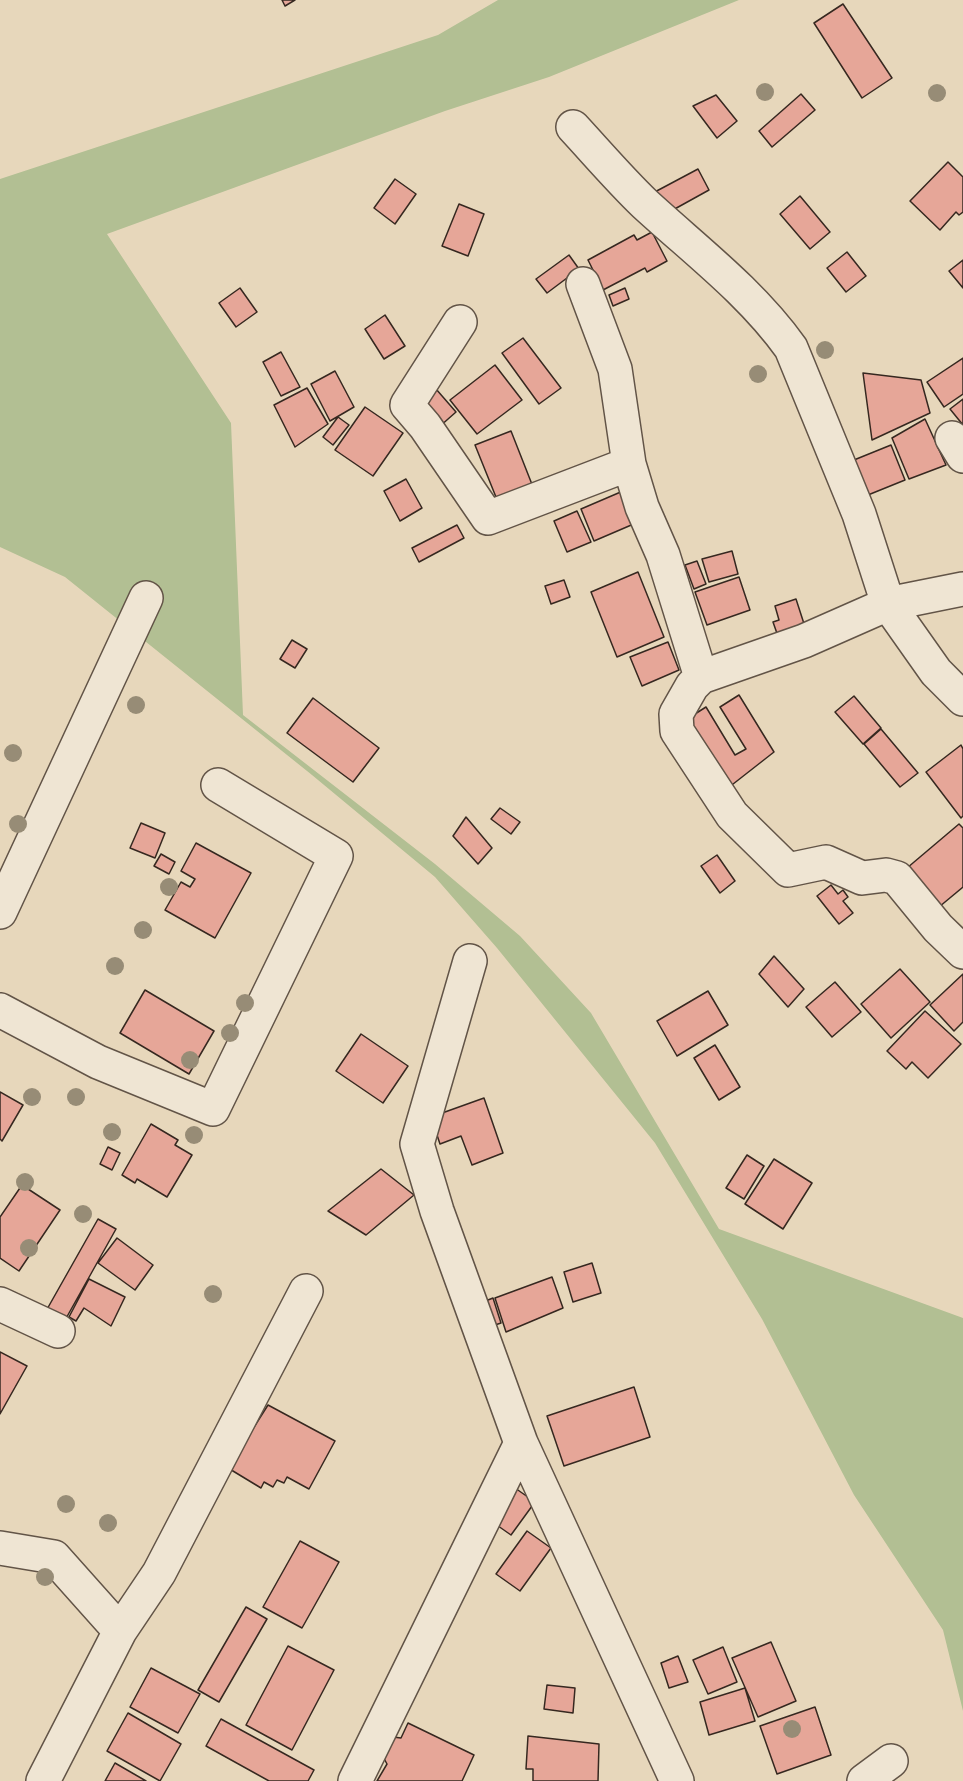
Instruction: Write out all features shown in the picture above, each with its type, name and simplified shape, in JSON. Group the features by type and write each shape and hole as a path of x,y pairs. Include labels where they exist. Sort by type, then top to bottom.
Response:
{"street":[{"path":"573,127 645,203 706,257 776,327 791,348 859,514 888,604 936,672 963,699"},
{"path":"583,284 615,369 629,464 642,507 663,555 702,677"},
{"path":"460,322 407,405 425,426 488,518 629,464"},
{"path":"963,589 888,604 804,641 702,677 692,687 676,714 677,731 732,815 789,870 826,862 862,878 886,875 897,878 938,928 963,952"},
{"path":"0,912 146,598"},
{"path":"0,1010 98,1062 213,1109 336,856 218,785"},
{"path":"470,961 417,1144 437,1211 521,1443 677,1781"},
{"path":"43,1781 120,1631 159,1573 306,1291"},
{"path":"0,1304 58,1331"},
{"path":"355,1781 521,1443"},
{"path":"0,1548 54,1557 120,1631"},
{"path":"864,1781 891,1761"}],"green space":[{"path":"498,0 739,0 549,77 445,111 107,234 231,423 243,715 435,864 520,936 591,1013 719,1229 963,1318 963,1711 943,1630 854,1495 762,1319 655,1143 497,948 435,877 312,775 65,577 0,547 0,179 438,35"}],"building":[{"path":"282,0 295,0 285,6"},
{"path":"843,4 892,78 862,98 814,23"},
{"path":"801,94 815,110 772,147 759,131"},
{"path":"716,95 737,121 717,138 693,106"},
{"path":"948,162 963,177 963,212 959,215 956,212 940,230 910,201"},
{"path":"698,169 709,190 662,216 651,194"},
{"path":"395,179 416,194 395,224 374,208"},
{"path":"800,196 830,232 810,249 780,214"},
{"path":"459,204 484,214 468,256 442,246"},
{"path":"652,232 667,261 647,272 645,268 603,290 588,260 634,235 637,240"},
{"path":"847,252 866,276 846,292 827,268"},
{"path":"569,255 579,269 547,293 536,279"},
{"path":"963,260 963,288 949,271"},
{"path":"240,288 257,312 236,327 219,303"},
{"path":"625,288 629,299 613,306 609,295"},
{"path":"385,315 405,346 384,359 365,329"},
{"path":"523,338 561,388 539,404 502,353"},
{"path":"281,352 300,387 281,396 263,362"},
{"path":"963,358 963,394 944,407 927,382"},
{"path":"495,365 522,400 477,434 450,400"},
{"path":"335,371 354,407 330,421 311,384"},
{"path":"863,373 921,380 930,413 872,440"},
{"path":"307,388 328,424 295,447 274,405"},
{"path":"436,389 456,412 439,427 419,405"},
{"path":"963,399 963,425 950,409"},
{"path":"365,407 403,433 373,476 335,450"},
{"path":"338,417 349,425 333,445 323,437"},
{"path":"925,419 946,465 909,479 892,438"},
{"path":"511,431 535,492 500,507 475,445"},
{"path":"891,445 905,480 863,497 849,462"},
{"path":"406,479 422,508 400,521 384,491"},
{"path":"623,491 636,523 594,541 581,509"},
{"path":"577,511 591,542 567,552 554,521"},
{"path":"457,525 464,538 419,562 412,548"},
{"path":"732,551 738,574 709,582 702,559"},
{"path":"697,561 706,584 694,589 685,565"},
{"path":"638,572 664,637 617,657 591,592"},
{"path":"739,577 750,610 707,625 695,592"},
{"path":"564,580 570,597 551,604 545,586"},
{"path":"796,599 807,633 780,642 773,622 779,620 775,606"},
{"path":"292,640 307,649 295,668 280,659"},
{"path":"668,642 679,670 642,686 630,657"},
{"path":"739,695 774,752 728,788 687,719 706,707 735,755 746,749 720,707"},
{"path":"854,696 881,728 863,744 835,712"},
{"path":"313,698 379,748 353,782 287,733"},
{"path":"881,729 918,773 900,787 864,744"},
{"path":"961,745 963,749 963,816 961,818 926,772"},
{"path":"500,808 520,822 511,834 491,819"},
{"path":"466,817 492,848 478,864 453,836"},
{"path":"141,823 165,833 155,858 130,848"},
{"path":"959,824 963,828 963,887 939,907 907,868"},
{"path":"196,843 251,873 215,938 165,910 181,882 190,887 195,879 181,871"},
{"path":"161,854 175,862 169,874 154,866"},
{"path":"717,855 735,881 720,893 701,866"},
{"path":"831,885 838,894 843,890 848,897 843,901 853,913 839,924 817,896"},
{"path":"774,956 804,989 788,1007 759,974"},
{"path":"900,969 930,1002 891,1038 861,1004"},
{"path":"963,974 963,1022 954,1031 930,1005"},
{"path":"835,982 861,1012 832,1037 806,1007"},
{"path":"145,990 214,1031 189,1074 120,1033"},
{"path":"708,991 728,1025 677,1056 657,1021"},
{"path":"925,1011 961,1044 928,1078 912,1062 906,1069 887,1051"},
{"path":"361,1034 408,1066 383,1103 336,1071"},
{"path":"715,1045 740,1087 719,1100 694,1058"},
{"path":"0,1092 23,1105 2,1141 0,1139"},
{"path":"484,1098 503,1153 472,1165 461,1136 440,1144 431,1117"},
{"path":"151,1124 178,1140 175,1145 192,1155 167,1197 137,1179 135,1183 122,1175"},
{"path":"108,1147 120,1153 112,1170 100,1164"},
{"path":"747,1155 764,1166 744,1199 726,1188"},
{"path":"774,1159 812,1183 783,1229 745,1204"},
{"path":"381,1169 414,1195 366,1235 328,1211"},
{"path":"22,1185 60,1210 19,1271 0,1258 0,1217"},
{"path":"98,1219 116,1229 64,1322 46,1311"},
{"path":"117,1238 153,1265 135,1290 98,1263"},
{"path":"592,1263 601,1293 573,1302 564,1272"},
{"path":"552,1277 563,1308 506,1332 495,1298"},
{"path":"89,1279 125,1297 111,1326 84,1308 76,1321 69,1317"},
{"path":"493,1298 501,1323 486,1328 478,1304"},
{"path":"0,1352 27,1366 0,1414"},
{"path":"634,1387 650,1437 564,1466 547,1416"},
{"path":"268,1405 335,1441 309,1489 287,1477 284,1483 277,1480 273,1487 264,1482 261,1488 228,1468"},
{"path":"515,1488 535,1502 511,1535 491,1521"},
{"path":"527,1531 551,1548 520,1591 496,1574"},
{"path":"300,1541 339,1562 302,1628 263,1607"},
{"path":"246,1607 267,1619 219,1702 198,1690"},
{"path":"771,1642 796,1701 758,1717 732,1658"},
{"path":"288,1646 334,1670 292,1750 246,1725"},
{"path":"723,1647 737,1682 708,1694 693,1660"},
{"path":"678,1656 688,1682 669,1688 661,1663"},
{"path":"151,1668 200,1694 178,1733 130,1707"},
{"path":"547,1685 575,1688 573,1713 544,1709"},
{"path":"745,1688 755,1721 709,1735 700,1702"},
{"path":"815,1707 831,1755 777,1774 760,1726"},
{"path":"128,1713 181,1744 160,1781 107,1751"},
{"path":"221,1719 314,1770 308,1781 269,1781 206,1746"},
{"path":"408,1723 474,1755 462,1781 377,1781 387,1764 381,1753 393,1737 401,1738"},
{"path":"528,1736 599,1744 598,1781 533,1781 533,1769 526,1769"},
{"path":"115,1763 146,1781 105,1781"}]}
